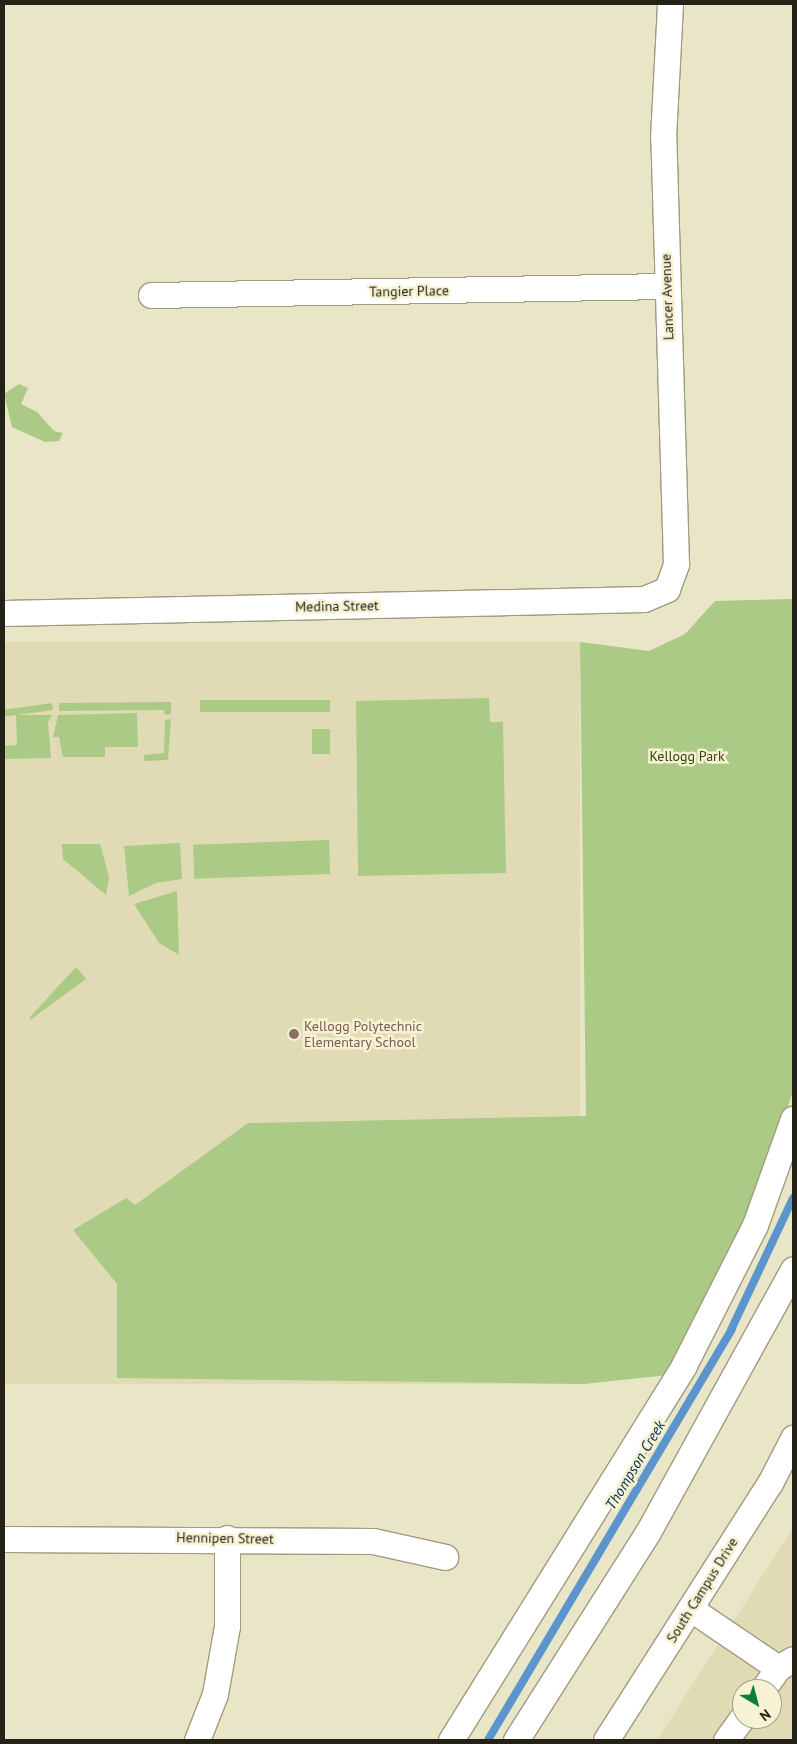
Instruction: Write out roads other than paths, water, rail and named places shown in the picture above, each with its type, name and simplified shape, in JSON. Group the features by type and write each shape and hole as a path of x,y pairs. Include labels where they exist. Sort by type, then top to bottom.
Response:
{"street":[{"name":"Lancer Avenue","path":"667,589 676,564 663,138 670,4"},
{"name":"Tangier Place","path":"150,295 667,286"},
{"name":"Medina Street","path":"4,613 644,599 667,589"},
{"path":"451,1740 684,1365 755,1225 793,1119"},
{"path":"516,1740 648,1532 793,1269"},
{"name":"South Campus Drive","path":"606,1740 690,1609 793,1438"},
{"path":"197,1740 215,1694 227,1626 227,1538"},
{"name":"Hennipen Street","path":"4,1539 227,1538 373,1541 445,1557"},
{"path":"690,1609 786,1663 772,1679"},
{"path":"726,1740 734,1729"}],"waterway":[{"name":"Thompson Creek","path":"488,1740 731,1330 793,1198"}],"place":[{"name":"Kellogg Polytechnic Elementary School","path":"294,1034"}],"park label":[{"name":"Kellogg Park","path":"687,756"}]}
